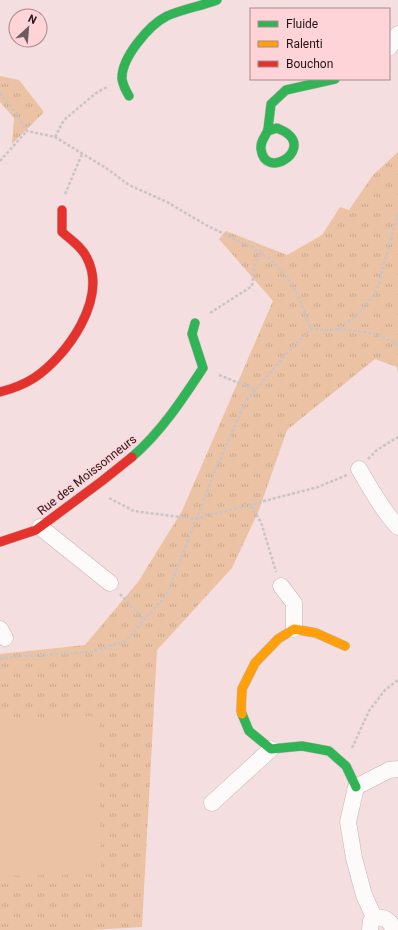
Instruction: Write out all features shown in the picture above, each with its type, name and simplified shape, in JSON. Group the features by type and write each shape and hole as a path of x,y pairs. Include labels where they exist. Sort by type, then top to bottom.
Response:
{"street":[{"path":"129,96 124,90 122,83 123,69 137,44 160,20 217,0"},
{"path":"390,46 398,34"},
{"path":"268,131 271,104 286,90 331,80"},
{"path":"0,392 11,391 49,368 77,332 90,302 93,287 93,274 83,250 62,232 62,210"},
{"path":"195,323 192,334 202,368"},
{"name":"Rue des Moissonneurs","path":"0,542 36,530 146,445 171,415 202,368"},
{"path":"359,469 391,520 398,527"},
{"path":"40,527 110,583"},
{"path":"281,586 294,603 294,629"},
{"path":"271,749 248,731 241,711 242,689 255,663 278,638 294,629 316,633 345,646"},
{"path":"212,803 271,749 302,746 329,751 346,766 356,787 348,822 354,858 372,923 380,917 386,919 394,926"},
{"path":"356,787 389,770 398,769"}],"path":[{"path":"55,137 64,120 96,93 112,85 122,83"},
{"path":"0,93 15,112 27,131 55,137 106,168 129,185 167,202 206,225 260,252 274,263 285,275 297,293 312,329"},
{"path":"0,161 27,131"},
{"path":"62,210 63,198 82,154"},
{"path":"337,329 346,324 360,312 373,296 379,284 398,212"},
{"path":"195,323 252,286 254,268 260,252"},
{"path":"0,659 90,652 126,640 167,594 195,519 246,402 287,353 312,329 337,329 371,333 383,336 398,346"},
{"path":"202,368 256,390"},
{"path":"92,488 134,512 195,519 251,506 318,487 359,469 377,450 398,437"},
{"path":"251,506 261,522 281,586"},
{"path":"110,583 144,620"},
{"path":"346,766 355,740 369,711 384,690 398,680"}],"green space":[{"path":"0,76 19,80 44,112 12,144 14,118 0,102"},
{"path":"398,152 398,373 397,367 375,359 287,430 259,510 232,568 157,650 142,927 93,930 0,930 0,654 85,645 138,582 182,511 273,301 219,239 226,231 287,255 322,235 340,207 349,210 373,175"},
{"path":"99,716 101,874 0,876 0,718"}],"traffic: fast":[{"path":"129,96 122,81 123,71 131,52 145,34 160,20 167,16 217,0"},
{"path":"268,131 277,128 287,133 293,141 294,148 290,155 277,163 270,162 264,158 261,149 268,129 271,104 286,90 331,80"},
{"path":"132,457 162,426 203,368 192,334 195,323"},
{"path":"242,714 249,731 271,749 302,746 329,751 346,766 356,787"}],"traffic: slow":[{"path":"242,714 242,689 255,663 278,639 294,629 316,633 345,646"}],"traffic: jam":[{"path":"0,392 26,383 47,368 71,341 81,325 88,308 92,291 92,274 85,254 62,232 62,210"},
{"path":"0,542 36,530 132,457"}]}
